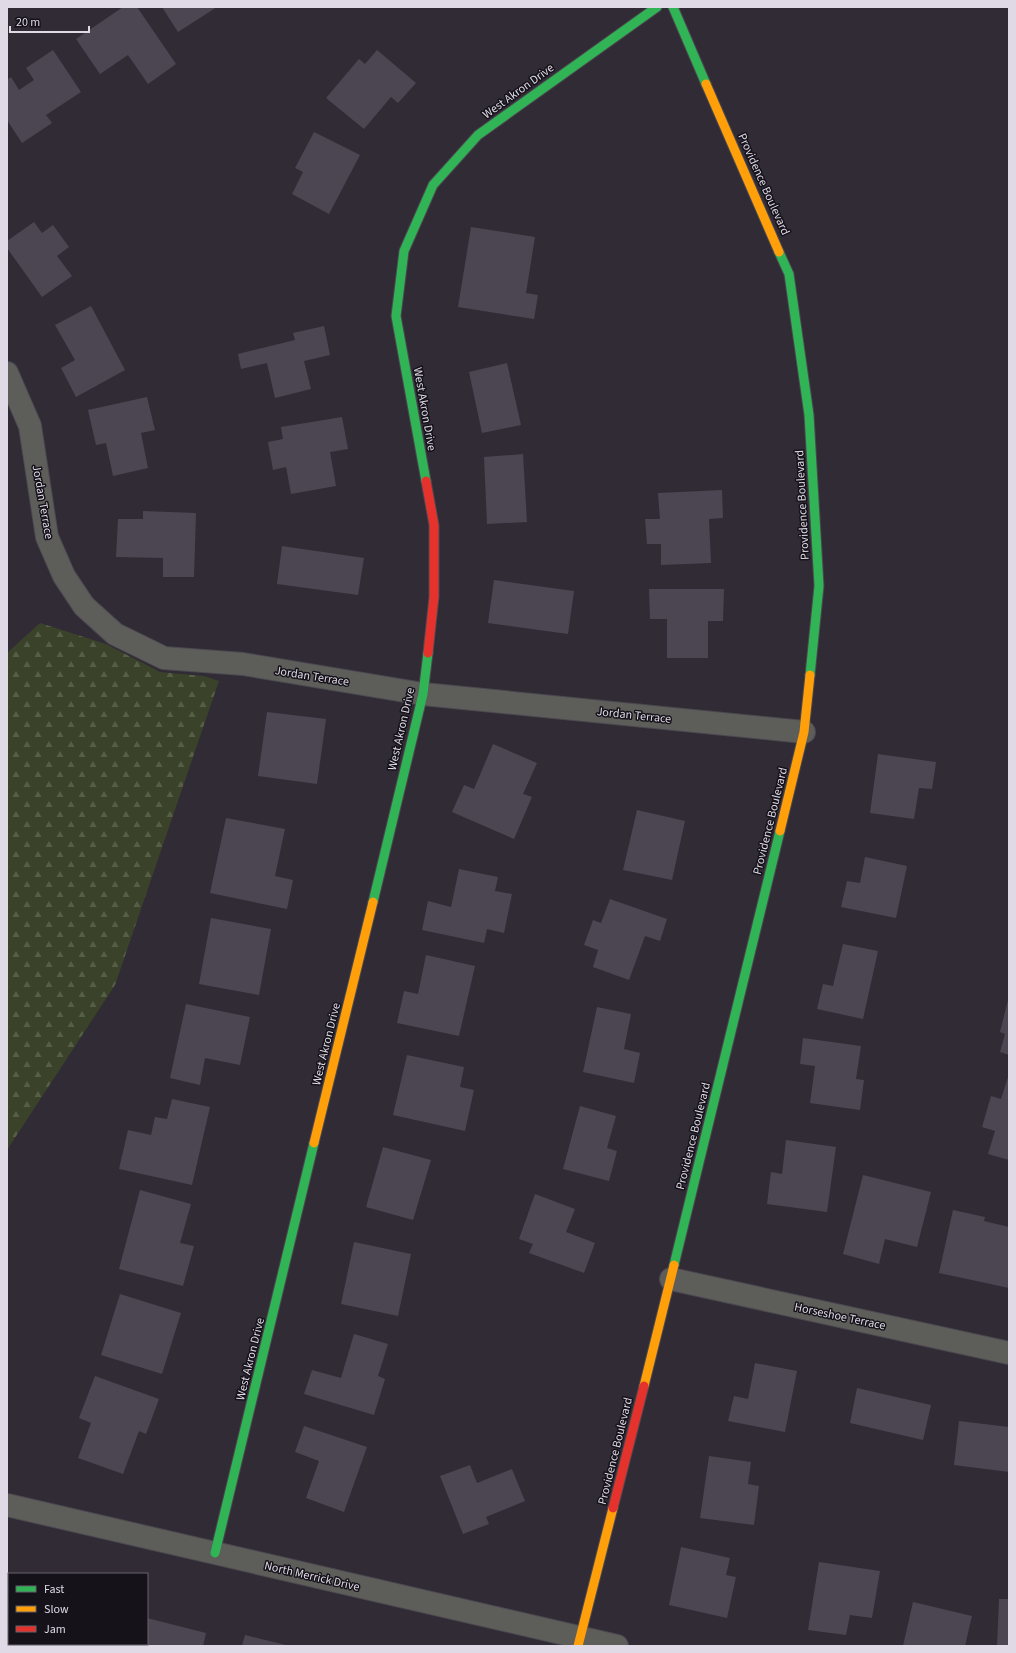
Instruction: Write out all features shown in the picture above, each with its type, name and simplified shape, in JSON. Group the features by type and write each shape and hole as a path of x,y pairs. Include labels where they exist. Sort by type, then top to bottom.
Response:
{"street":[{"name":"West Akron Drive","path":"216,1553 422,694 434,597 434,525 396,316 404,250 433,185 478,135 657,7"},
{"name":"Providence Boulevard","path":"579,1642 671,1279 804,732 819,586 808,415 790,274 673,7"},
{"name":"Jordan Terrace","path":"7,373 30,426 47,538 64,576 84,606 115,634 164,658 244,664 422,694 804,732"},
{"name":"Horseshoe Terrace","path":"671,1279 1009,1354"},
{"name":"North Merrick Drive","path":"7,1505 216,1553 579,1642 617,1646"}],"green space":[{"path":"40,623 106,644 160,672 204,676 219,681 115,985 7,1150 7,653"}],"building":[{"path":"123,7 137,7 176,64 148,84 128,55 100,74 76,39"},
{"path":"162,7 217,7 178,32"},
{"path":"53,50 81,92 46,115 52,123 22,143 7,120 7,80 11,77 19,90 34,80 26,68"},
{"path":"377,50 416,83 398,103 391,97 364,129 326,98 359,59 365,64"},
{"path":"314,132 360,155 329,214 292,194 303,172 295,168"},
{"path":"34,222 42,233 53,225 69,247 57,256 72,276 42,297 7,248 7,241"},
{"path":"471,227 535,237 526,293 538,295 534,319 458,307"},
{"path":"91,306 125,370 76,397 61,368 75,360 55,325"},
{"path":"324,326 330,355 304,361 311,389 275,398 267,363 241,369 238,354 295,340 293,333"},
{"path":"507,363 521,425 482,433 469,372"},
{"path":"147,397 155,430 141,433 148,468 113,476 106,443 96,445 88,410"},
{"path":"342,417 348,449 330,452 336,486 291,494 286,467 273,470 268,442 283,439 281,427"},
{"path":"523,454 527,522 487,524 484,457"},
{"path":"722,490 723,518 709,519 711,563 661,565 661,544 647,544 645,519 660,519 658,493"},
{"path":"143,511 196,513 194,577 163,577 163,558 116,557 118,519 143,519"},
{"path":"282,546 364,558 358,595 277,584"},
{"path":"494,580 574,591 568,634 488,623"},
{"path":"649,589 724,589 723,621 708,621 708,658 667,658 667,619 650,619"},
{"path":"267,712 326,719 317,784 258,776"},
{"path":"493,744 537,763 523,794 532,797 514,839 452,812 464,785 474,789"},
{"path":"878,754 936,762 932,789 919,788 914,819 870,813"},
{"path":"637,810 685,821 672,880 623,870"},
{"path":"226,818 285,829 275,876 293,880 287,909 210,893"},
{"path":"865,857 907,866 896,918 841,907 847,881 860,883"},
{"path":"459,869 498,877 495,891 512,894 504,933 487,929 484,943 422,930 428,901 451,907"},
{"path":"610,899 667,919 660,941 645,936 629,980 593,967 598,950 584,945 593,920 601,923"},
{"path":"211,918 271,929 259,995 199,984"},
{"path":"843,944 878,951 863,1019 817,1009 823,984 833,986"},
{"path":"426,955 475,966 459,1036 397,1023 404,991 418,994"},
{"path":"1008,1000 1009,1055 1000,1052 1005,1034 1000,1032"},
{"path":"186,1004 250,1017 240,1065 205,1058 200,1085 170,1078"},
{"path":"597,1007 631,1014 624,1049 640,1053 634,1083 583,1072"},
{"path":"803,1038 861,1046 856,1079 864,1080 860,1110 810,1103 815,1066 800,1064"},
{"path":"407,1055 464,1067 460,1087 474,1090 465,1131 393,1115"},
{"path":"1009,1074 1009,1160 988,1154 995,1131 982,1127 991,1096 1001,1099"},
{"path":"172,1099 210,1107 192,1185 119,1169 128,1130 151,1135 155,1117 167,1119"},
{"path":"580,1106 616,1116 607,1148 617,1151 609,1181 563,1169"},
{"path":"786,1140 836,1147 827,1212 767,1204 771,1172 782,1174"},
{"path":"383,1147 431,1160 413,1220 366,1207"},
{"path":"863,1175 931,1192 917,1247 885,1239 879,1264 843,1254"},
{"path":"140,1190 191,1204 180,1243 194,1246 183,1286 119,1269"},
{"path":"535,1194 575,1209 566,1232 595,1243 584,1273 529,1253 533,1244 519,1239"},
{"path":"953,1210 985,1217 984,1221 1009,1227 1009,1288 939,1273"},
{"path":"354,1242 411,1254 398,1316 341,1304"},
{"path":"120,1294 181,1313 162,1374 101,1355"},
{"path":"354,1334 388,1344 378,1376 385,1379 374,1415 304,1394 312,1370 341,1378"},
{"path":"755,1363 797,1371 785,1432 728,1421 734,1396 748,1399"},
{"path":"95,1376 159,1399 146,1434 139,1431 123,1474 78,1458 91,1423 79,1418"},
{"path":"857,1388 931,1405 923,1440 850,1423"},
{"path":"959,1421 1009,1427 1009,1472 954,1465"},
{"path":"304,1426 367,1447 344,1512 306,1498 319,1461 295,1452"},
{"path":"709,1456 751,1462 748,1484 759,1486 754,1525 700,1518"},
{"path":"470,1465 477,1483 512,1469 525,1501 486,1517 489,1524 463,1534 440,1476"},
{"path":"681,1547 730,1558 726,1575 736,1577 727,1618 669,1605"},
{"path":"819,1562 880,1571 872,1618 850,1615 846,1635 808,1630"},
{"path":"999,1599 1009,1599 1009,1646 997,1646"},
{"path":"913,1602 972,1616 965,1646 903,1646"},
{"path":"148,1618 206,1633 203,1646 124,1646 148,1645"},
{"path":"245,1635 286,1645 286,1646 242,1646"}],"traffic: fast":[{"path":"426,481 396,316 404,251 433,185 478,135 657,7"},
{"path":"673,7 706,84"},
{"path":"779,252 789,274 809,415 819,586 810,675"},
{"path":"373,902 423,694 428,653"},
{"path":"674,1265 780,831"},
{"path":"215,1553 314,1143"}],"traffic: slow":[{"path":"706,84 779,252"},
{"path":"780,831 804,732 810,675"},
{"path":"314,1143 373,902"},
{"path":"644,1386 674,1265"},
{"path":"578,1646 613,1508"}],"traffic: jam":[{"path":"426,481 434,525 434,597 428,653"},
{"path":"613,1508 644,1386"}]}
